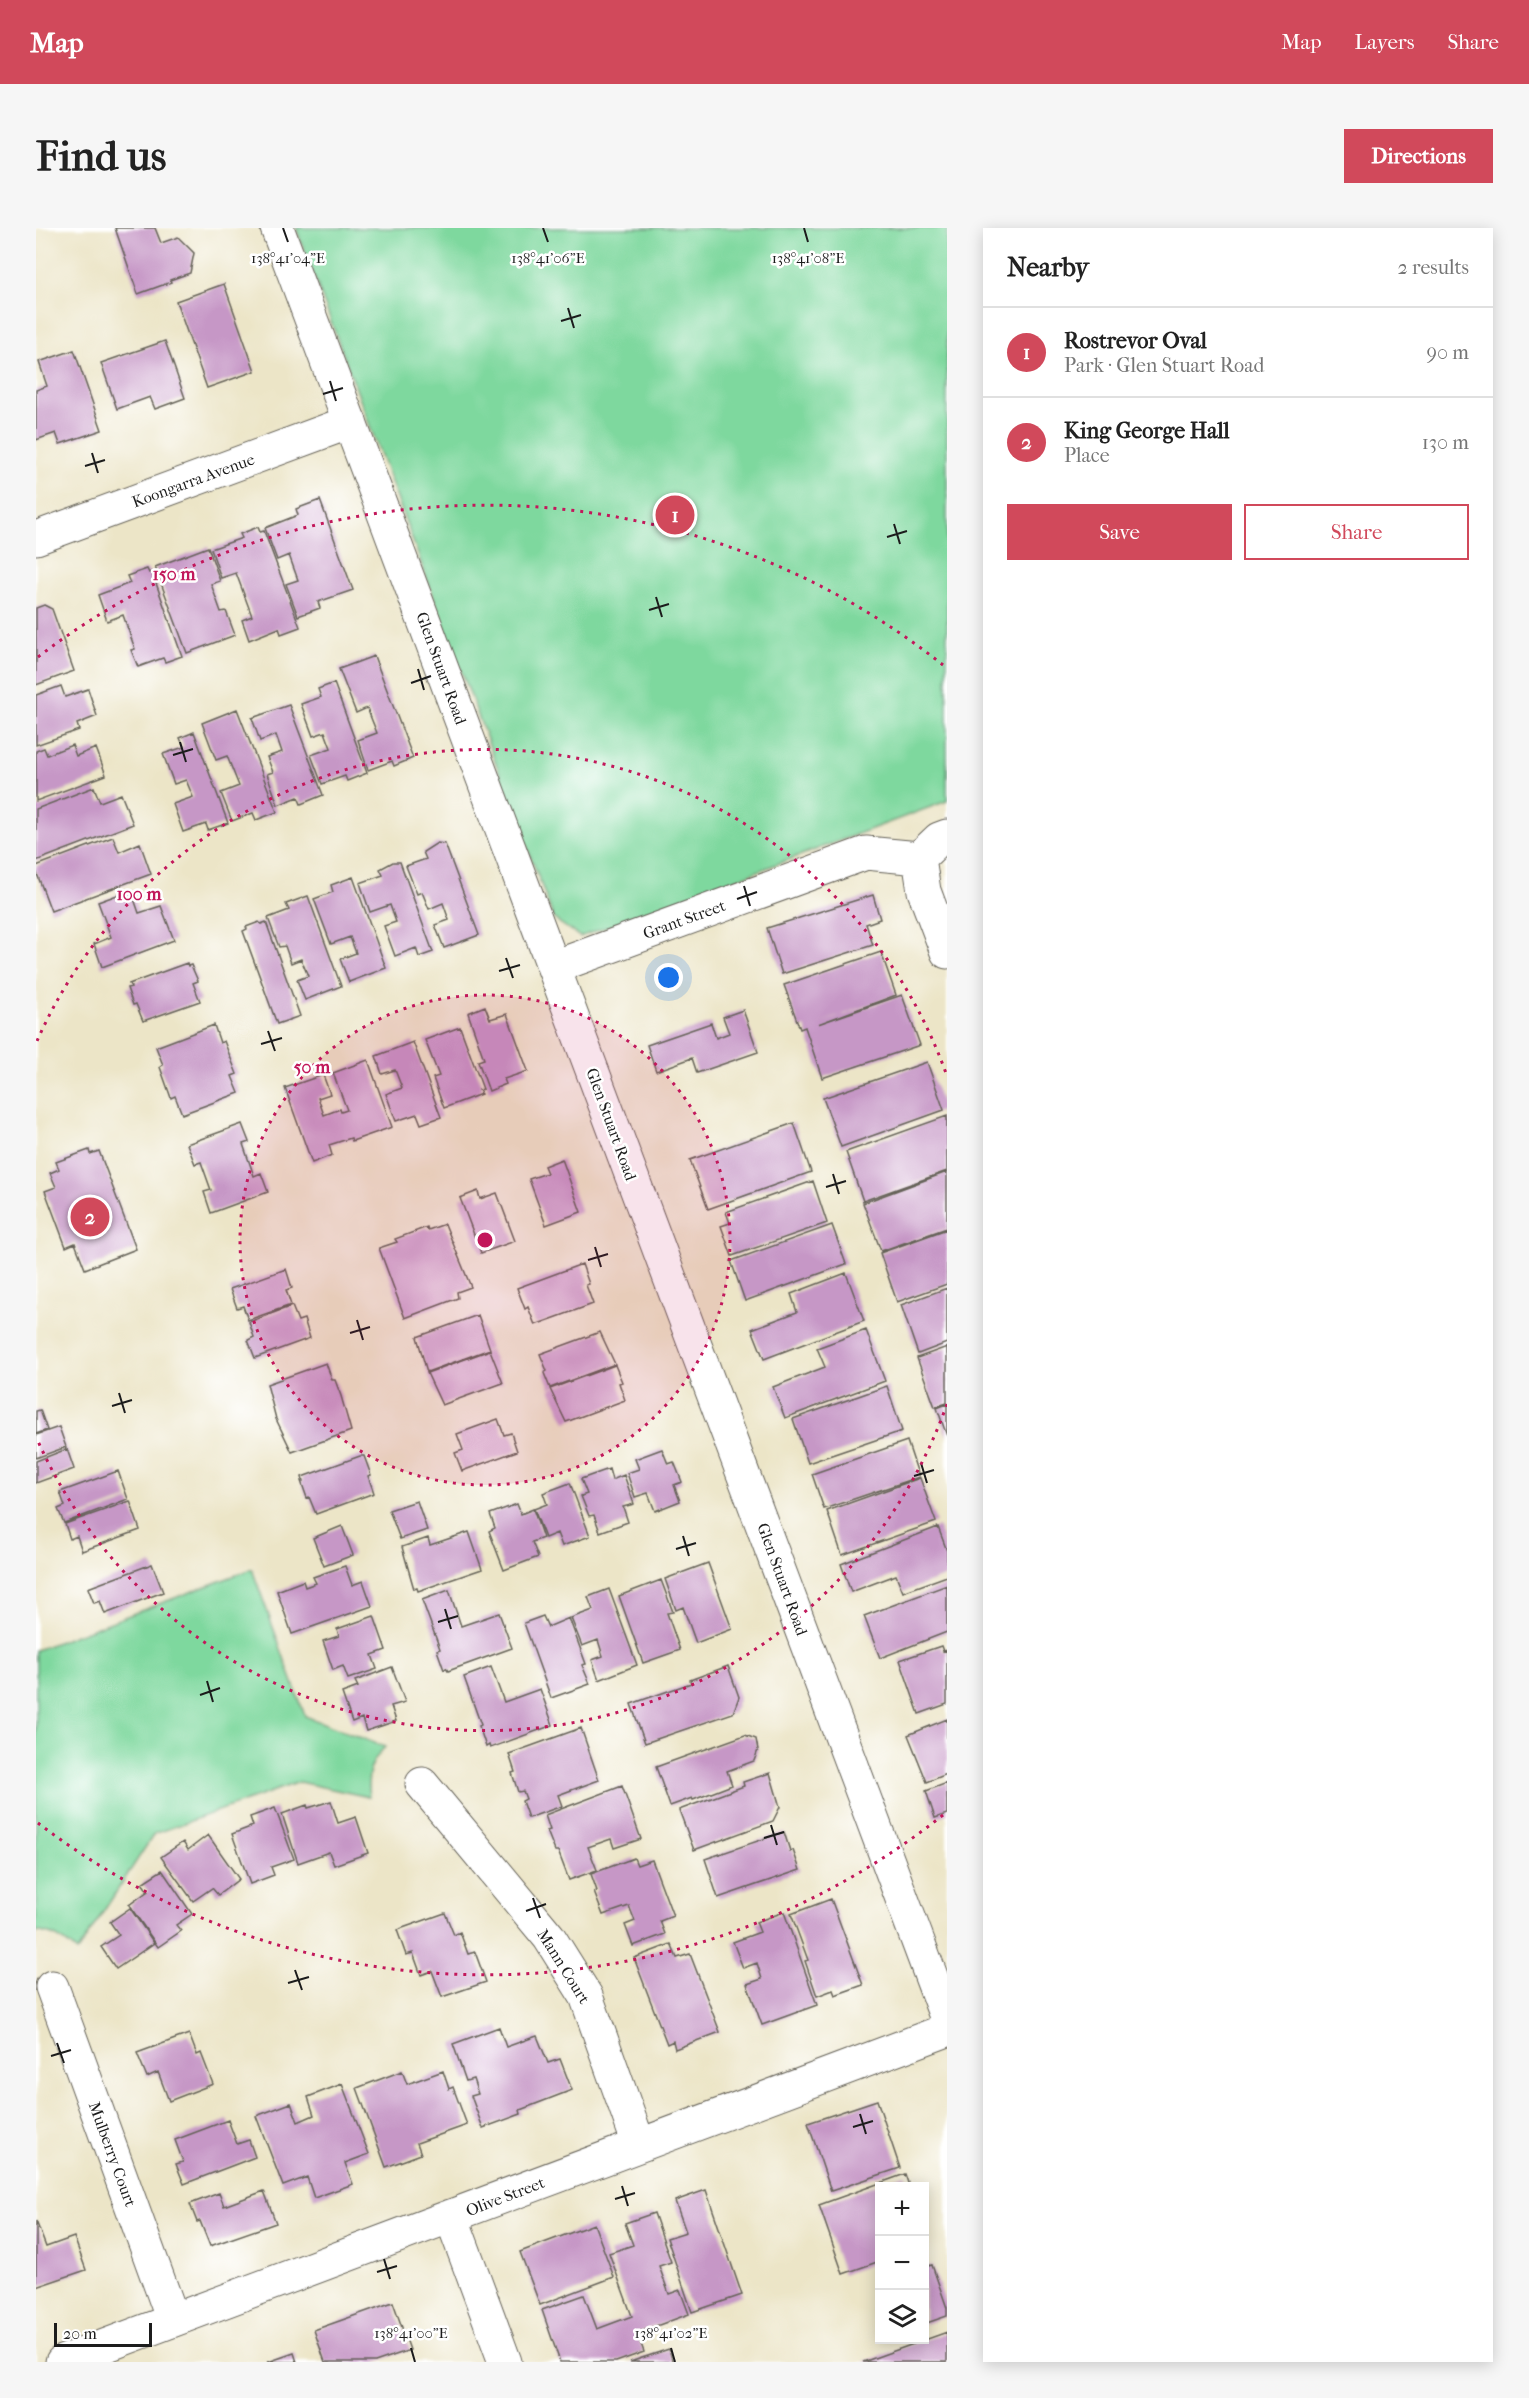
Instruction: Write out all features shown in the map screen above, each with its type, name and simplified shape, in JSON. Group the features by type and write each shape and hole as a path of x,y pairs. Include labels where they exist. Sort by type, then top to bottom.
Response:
{"street":[{"name":"Glen Stuart Road","path":"278,228 947,2019"},
{"name":"Koongarra Avenue","path":"36,538 350,422"},
{"path":"947,836 939,839 919,858 924,891 947,952"},
{"name":"Grant Street","path":"554,967 866,853 919,858"},
{"name":"Mann Court","path":"422,1784 549,1937 586,1996 639,2145"},
{"name":"Mulberry Court","path":"52,1987 173,2320"},
{"name":"Olive Street","path":"62,2362 947,2030"},
{"path":"451,2216 505,2362"}],"green space":[{"path":"296,228 947,228 947,801 580,937 554,919"},
{"path":"252,1569 305,1716 385,1747 370,1770 369,1797 299,1782 154,1834 77,1952 58,1938 36,1932 36,1650"}],"building":[{"path":"115,228 155,228 161,243 178,237 194,253 190,273 138,294"},
{"path":"224,284 255,371 207,388 176,301"},
{"path":"165,341 185,398 155,409 150,397 117,409 101,363"},
{"path":"74,350 102,430 60,444 56,433 36,440 36,390 47,386 39,362"},
{"path":"320,500 353,590 318,602 320,608 298,616 286,584 298,580 289,555 277,560 265,528 298,515 296,509"},
{"path":"258,527 260,532 264,531 300,627 281,634 279,628 249,640 242,620 252,616 236,573 221,578 211,549 242,538 240,534"},
{"path":"208,547 220,581 211,584 221,612 226,611 235,635 187,653 155,567"},
{"path":"147,569 149,573 152,572 182,656 165,662 163,658 138,667 131,650 135,649 123,615 107,621 98,595 130,583 127,576"},
{"path":"44,605 52,609 74,671 36,685 36,608"},
{"path":"374,656 413,758 394,766 392,761 368,770 358,740 377,733 367,708 356,713 339,669"},
{"path":"334,683 367,773 347,781 345,776 322,784 311,755 331,748 325,732 313,736 301,704 321,697 318,689"},
{"path":"61,686 65,697 88,689 97,716 77,724 79,730 36,745 36,695"},
{"path":"289,705 323,795 301,804 298,797 278,805 267,774 273,772 267,757 282,752 276,735 260,741 252,718"},
{"path":"237,709 277,812 256,820 253,813 232,821 221,793 239,786 227,756 216,760 202,723"},
{"path":"194,732 228,823 208,830 206,824 183,832 173,804 193,797 186,780 174,784 163,754 184,747 180,738"},
{"path":"72,745 76,756 96,748 106,775 36,801 36,751 44,748 47,755"},
{"path":"94,787 100,802 121,794 133,824 36,861 36,809"},
{"path":"113,837 119,852 140,843 151,874 51,911 36,866"},
{"path":"437,843 445,844 479,935 444,948 435,925 449,920 443,903 429,909 422,892 417,894 406,866 426,859 423,852"},
{"path":"393,862 400,862 433,952 419,957 416,948 395,956 384,926 396,922 390,905 370,912 360,883 383,875 380,869"},
{"path":"353,877 386,968 349,982 340,959 356,953 350,937 331,944 314,899 333,892 331,885"},
{"path":"131,890 139,913 161,906 174,940 102,967 94,944 111,937 98,902"},
{"path":"873,895 880,919 866,924 873,945 782,974 767,928"},
{"path":"308,896 341,986 305,1000 297,980 308,976 301,959 291,963 285,946 279,947 268,918 289,910 286,904"},
{"path":"259,922 261,924 266,922 300,1016 277,1024 243,931 247,929 246,927"},
{"path":"881,952 896,995 818,1024 902,995 920,1045 822,1078 805,1027 800,1029 784,985"},
{"path":"187,963 188,966 191,965 198,981 193,983 200,1001 143,1021 136,1004 133,1005 127,988 131,987 129,984"},
{"path":"485,1006 490,1019 507,1014 528,1071 504,1079 506,1084 489,1091 478,1061 484,1059 468,1013"},
{"path":"743,1010 758,1052 697,1073 692,1058 656,1071 647,1045 711,1023 716,1038 729,1033 723,1017"},
{"path":"214,1025 220,1043 224,1041 237,1074 232,1076 239,1093 182,1114 175,1096 171,1098 160,1067 163,1065 156,1047"},
{"path":"460,1027 483,1089 479,1090 481,1094 444,1108 433,1078 439,1076 425,1040"},
{"path":"413,1042 441,1117 421,1124 417,1114 396,1121 386,1094 402,1088 395,1070 382,1074 376,1056"},
{"path":"368,1060 392,1127 352,1141 351,1138 329,1145 332,1155 312,1163 285,1088 323,1075 330,1094 318,1098 324,1115 340,1109 341,1112 347,1110 333,1073"},
{"path":"927,1062 944,1110 841,1147 823,1098"},
{"path":"947,1116 947,1171 863,1201 846,1152"},
{"path":"794,1123 811,1172 708,1209 690,1160"},
{"path":"242,1124 249,1142 243,1144 254,1176 261,1173 268,1192 211,1213 204,1192 211,1190 201,1162 195,1164 187,1144"},
{"path":"89,1150 90,1154 99,1151 136,1249 85,1269 75,1243 66,1247 45,1191 56,1187 50,1173 59,1169 56,1162"},
{"path":"562,1159 581,1212 546,1225 529,1179 547,1173 544,1166"},
{"path":"947,1172 947,1228 881,1251 863,1203"},
{"path":"813,1181 827,1223 732,1256 721,1226 730,1223 726,1212"},
{"path":"478,1191 480,1199 497,1193 515,1241 481,1253 460,1198"},
{"path":"445,1224 471,1287 457,1292 458,1298 405,1318 379,1248 397,1242 395,1239 427,1227 428,1230"},
{"path":"832,1225 846,1264 745,1301 731,1261"},
{"path":"947,1229 947,1284 897,1302 880,1253"},
{"path":"582,1264 593,1304 535,1325 528,1307 525,1309 517,1288"},
{"path":"286,1269 292,1288 286,1290 291,1305 248,1320 243,1306 237,1308 230,1289"},
{"path":"846,1273 864,1321 764,1359 752,1329 797,1312 791,1294"},
{"path":"947,1288 947,1343 918,1354 901,1305"},
{"path":"292,1306 298,1321 304,1319 310,1338 255,1358 248,1340 254,1337 249,1322"},
{"path":"478,1315 490,1349 427,1372 417,1337"},
{"path":"866,1330 885,1381 785,1418 773,1387 825,1367 817,1348"},
{"path":"600,1332 615,1364 550,1388 544,1373 547,1371 540,1354"},
{"path":"947,1347 947,1403 935,1407 917,1358"},
{"path":"490,1350 503,1383 442,1405 427,1373"},
{"path":"326,1363 341,1396 351,1431 292,1452 276,1419 267,1384"},
{"path":"615,1365 622,1382 619,1383 625,1400 566,1422 550,1389"},
{"path":"887,1386 902,1431 808,1463 793,1419"},
{"path":"947,1404 947,1436 937,1408"},
{"path":"40,1410 47,1430 36,1434 36,1411"},
{"path":"498,1419 504,1435 511,1433 517,1451 462,1471 455,1453 463,1450 457,1434"},
{"path":"59,1427 66,1447 36,1458 36,1435"},
{"path":"907,1441 919,1477 824,1509 812,1474"},
{"path":"67,1449 74,1469 36,1483 36,1461"},
{"path":"662,1449 668,1464 674,1462 682,1482 674,1485 680,1501 655,1511 648,1493 635,1497 627,1473 639,1469 635,1459"},
{"path":"364,1456 371,1475 368,1476 374,1493 316,1514 309,1497 307,1498 301,1481 303,1481 302,1477"},
{"path":"609,1469 612,1480 624,1475 634,1504 623,1507 628,1522 600,1532 594,1515 589,1516 581,1496 587,1494 581,1479"},
{"path":"118,1471 128,1499 64,1523 58,1509 65,1506 60,1492"},
{"path":"920,1478 936,1522 842,1555 827,1511"},
{"path":"570,1483 590,1536 562,1546 557,1533 545,1538 534,1509 547,1504 543,1493"},
{"path":"130,1501 140,1530 82,1551 77,1536 70,1539 65,1524"},
{"path":"417,1501 427,1530 400,1539 389,1510"},
{"path":"517,1504 521,1514 533,1509 543,1538 532,1542 538,1557 504,1570 489,1531 495,1528 490,1514"},
{"path":"342,1526 353,1555 324,1566 313,1538"},
{"path":"938,1527 947,1551 947,1576 903,1592 896,1575 851,1592 841,1564"},
{"path":"469,1532 482,1569 418,1591 417,1588 414,1589 402,1547 428,1538 430,1545"},
{"path":"708,1563 732,1629 696,1643 683,1607 676,1610 665,1579"},
{"path":"152,1564 163,1592 105,1614 100,1601 94,1603 88,1588"},
{"path":"345,1566 352,1585 363,1581 372,1606 292,1634 277,1591 303,1581 305,1587 316,1583 313,1577"},
{"path":"661,1580 673,1612 667,1613 680,1650 643,1663 619,1596"},
{"path":"947,1585 947,1632 880,1658 864,1616"},
{"path":"609,1589 637,1665 599,1680 592,1660 603,1656 598,1640 582,1646 571,1618 593,1610 588,1597"},
{"path":"449,1590 461,1626 499,1613 512,1648 448,1671 446,1668 444,1670 437,1650 440,1649 422,1600"},
{"path":"374,1616 386,1650 372,1655 377,1669 348,1679 343,1666 333,1670 323,1641 339,1636 337,1629"},
{"path":"543,1616 548,1627 569,1618 586,1664 582,1665 590,1684 551,1698 524,1623"},
{"path":"941,1646 943,1651 947,1650 947,1704 919,1714 900,1660"},
{"path":"728,1666 739,1697 733,1713 645,1743 631,1704 691,1683 690,1680"},
{"path":"392,1667 405,1702 391,1706 396,1721 366,1731 362,1718 352,1722 342,1693 358,1687 355,1681"},
{"path":"491,1667 504,1702 540,1689 553,1725 490,1748 489,1745 486,1747 479,1726 481,1725 464,1677"},
{"path":"947,1719 947,1774 927,1782 908,1735"},
{"path":"581,1728 599,1780 558,1795 562,1806 528,1818 522,1801 526,1799 523,1791 518,1792 509,1754"},
{"path":"745,1735 756,1739 758,1750 754,1761 727,1771 732,1785 670,1806 656,1767"},
{"path":"770,1773 780,1807 773,1821 694,1850 679,1810 744,1786 743,1782"},
{"path":"947,1783 947,1814 935,1818 926,1791"},
{"path":"622,1786 641,1839 614,1848 611,1839 588,1847 597,1870 569,1880 558,1851 555,1851 547,1831 550,1830 545,1815"},
{"path":"331,1801 338,1823 356,1817 368,1853 334,1865 329,1852 298,1863 282,1814 307,1805 308,1808"},
{"path":"275,1808 294,1859 271,1867 274,1875 250,1884 232,1834 253,1826 250,1817"},
{"path":"784,1832 790,1851 793,1850 800,1870 718,1898 705,1859"},
{"path":"208,1835 239,1879 218,1895 212,1888 193,1901 161,1857 183,1842 188,1850"},
{"path":"634,1858 637,1865 652,1860 673,1916 660,1921 665,1934 633,1946 625,1925 635,1921 629,1906 603,1915 594,1892 597,1891 591,1874"},
{"path":"162,1870 192,1914 176,1925 181,1931 158,1947 129,1905 148,1891 142,1883"},
{"path":"831,1899 863,1985 835,1995 833,1990 817,1996 805,1961 808,1960 791,1914"},
{"path":"130,1908 154,1943 116,1969 101,1947 119,1935 110,1922"},
{"path":"784,1912 817,2005 762,2025 747,1984 762,1979 757,1963 743,1968 733,1942 760,1932 756,1922"},
{"path":"445,1913 454,1935 460,1932 468,1954 475,1952 486,1982 442,1997 432,1971 421,1975 413,1953 406,1955 397,1930"},
{"path":"671,1944 677,1958 690,1954 720,2032 675,2049 673,2041 667,2044 634,1958"},
{"path":"499,2027 506,2047 537,2036 548,2063 560,2059 572,2090 520,2110 521,2114 483,2128 471,2096 478,2094 473,2079 466,2081 453,2044"},
{"path":"189,2034 197,2055 201,2053 213,2084 169,2101 158,2072 147,2077 137,2053"},
{"path":"402,2071 407,2084 443,2071 449,2089 453,2087 467,2125 417,2143 421,2154 386,2167 357,2088"},
{"path":"342,2084 369,2154 345,2163 353,2184 314,2198 307,2177 283,2186 256,2116 291,2103 298,2122 314,2115 308,2097"},
{"path":"877,2100 900,2168 831,2191 808,2123"},
{"path":"228,2120 237,2144 249,2140 255,2157 184,2184 176,2164 183,2162 175,2140"},
{"path":"905,2174 908,2182 883,2182"},
{"path":"875,2185 875,2263 843,2274 819,2205"},
{"path":"706,2190 742,2295 692,2312 667,2238 686,2232 675,2201"},
{"path":"264,2191 276,2223 210,2246 190,2204 219,2193 224,2206"},
{"path":"654,2213 671,2262 659,2266 669,2294 680,2290 689,2314 637,2333 644,2352 616,2362 560,2362 542,2310 584,2295 597,2329 632,2316 609,2253 633,2245 625,2223"},
{"path":"36,2221 46,2247 74,2237 86,2270 36,2287"},
{"path":"594,2224 614,2277 540,2305 520,2252"},
{"path":"932,2265 947,2308 947,2316 929,2322 929,2290 929,2266"},
{"path":"393,2302 410,2350 375,2362 325,2362 314,2330"},
{"path":"947,2332 947,2362 863,2362 913,2344 929,2344 929,2338"},
{"path":"669,2349 673,2362 630,2362"},
{"path":"294,2353 297,2362 268,2362"}],"place":[{"name":"Rostrevor Oval","path":"675,515"},
{"name":"King George Hall","path":"90,1217"}]}
